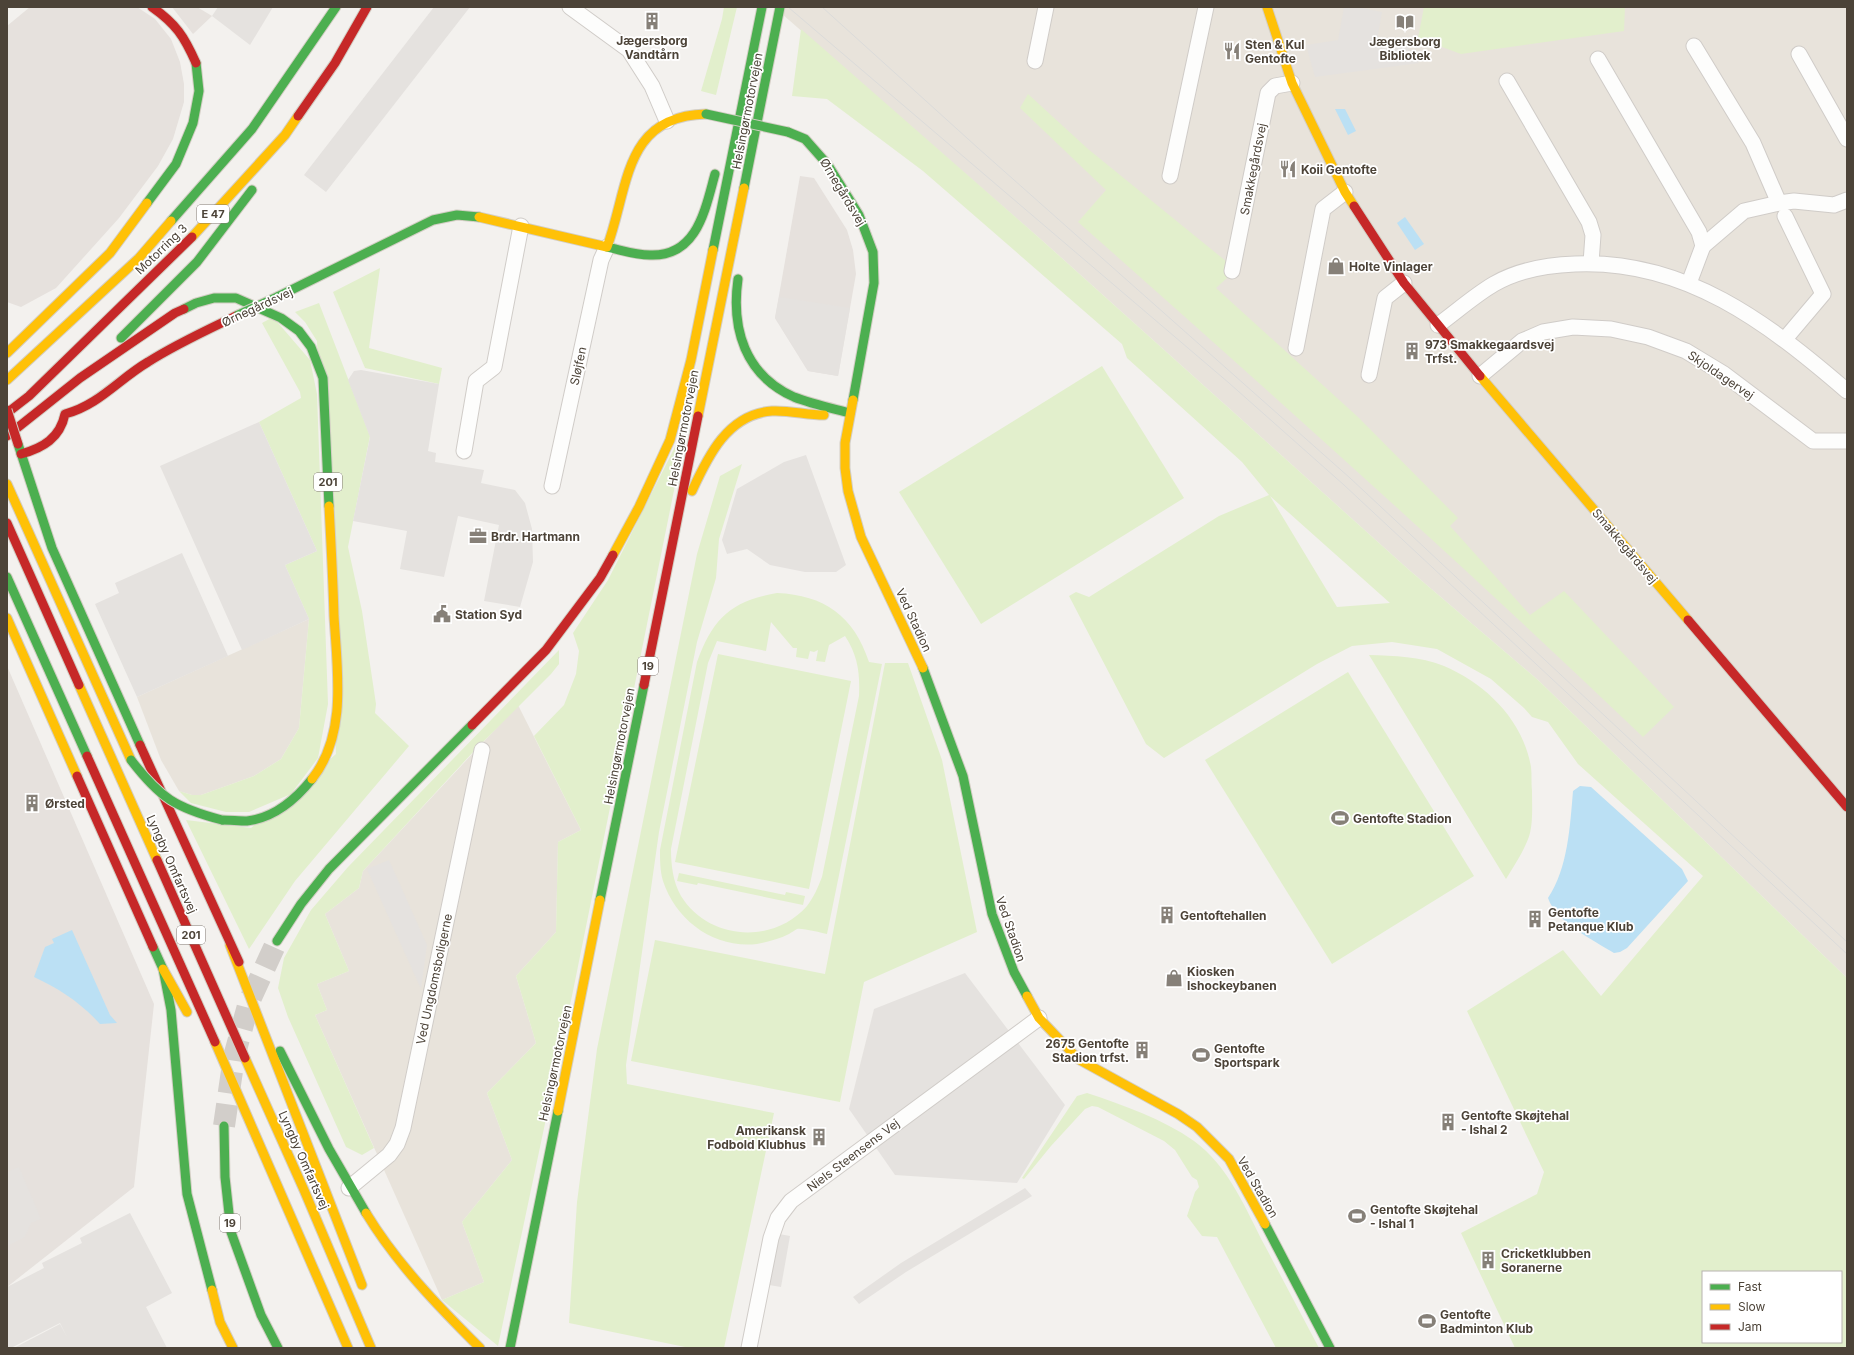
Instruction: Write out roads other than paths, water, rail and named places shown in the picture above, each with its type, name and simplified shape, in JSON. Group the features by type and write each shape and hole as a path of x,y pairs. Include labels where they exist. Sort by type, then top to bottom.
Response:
{"main road":[{"path":"7,353 110,253 176,164 179,157 193,123 199,91 196,63 184,39 169,19 152,7"},
{"name":"Motorring 3","path":"7,380 139,258 252,129 336,7"},
{"name":"Motorring 3","path":"7,413 29,396 200,228 285,135 335,63 367,7"},
{"name":"Helsingørmotorvejen","path":"277,941 301,904 329,869 546,650 600,578 640,507 670,440 691,360 762,7"},
{"name":"Helsingørmotorvejen","path":"510,1348 780,7"},
{"name":"Smakkegårdsvej","path":"1266,7 1292,83 1345,192 1404,283 1480,376 1847,807"},
{"path":"725,142 753,52"},
{"name":"Ørnegårdsvej","path":"21,454 33,451 51,441 62,428 65,414 85,409 145,363 165,351 433,220 457,215 478,217 607,247 613,234 628,173 637,148 650,134 667,121 693,114 706,114 777,128 805,139 828,165 859,215 873,252 874,283 850,413"},
{"path":"752,193 755,134"},
{"path":"275,160 285,135"},
{"path":"607,247 656,256 680,249 692,237 702,220 718,165"},
{"path":"7,436 80,378 197,262 260,180"},
{"path":"740,270 735,293 736,323 741,343 752,364 769,382 786,393 850,413"},
{"name":"201","path":"7,484 131,760 148,783 165,799 192,813 222,820 251,820 272,814 290,803 310,783 325,758 333,736 338,696 323,378 311,347 299,331 280,318 236,298 214,298 196,303 175,313 80,378"},
{"path":"7,410 52,548 97,651 210,896 366,1297"},
{"path":"674,535 703,465 716,443 730,430 746,419 765,412 821,415 850,413"},
{"name":"Ved Stadion","path":"850,413 845,443 845,468 848,492 861,537 928,680 963,776 992,914 1014,972 1039,1018 1078,1059 1178,1114 1197,1127 1229,1159 1248,1191 1330,1348"},
{"path":"7,475 52,548"},
{"name":"Lyngby Omfartsvej","path":"7,523 301,1182 371,1348"},
{"name":"201","path":"7,577 280,1187 348,1348"},
{"path":"7,618 163,969 190,1018"},
{"path":"230,945 304,1099 350,1188 385,1243 420,1287 480,1348"},
{"path":"163,969 171,1010 187,1194 220,1322 233,1348"},
{"path":"239,1121 280,1187"},
{"name":"19","path":"224,1126 225,1177 231,1232 261,1315 278,1348"},
{"path":"261,1315 268,1348"}],"street":[{"path":"570,7 629,50 652,86 667,121"},
{"path":"1035,61 1046,7"},
{"path":"1170,176 1206,7"},
{"path":"1694,46 1753,143 1782,209 1823,294 1785,339"},
{"path":"1800,54 1847,140"},
{"path":"1598,59 1699,232 1703,246"},
{"path":"1507,82 1589,222 1593,235 1591,263"},
{"name":"Smakkegårdsvej","path":"1232,271 1268,93 1275,86 1292,83"},
{"path":"1296,348 1323,209 1345,192"},
{"path":"1689,283 1703,246 1744,211 1782,209 1794,202 1834,205 1847,200"},
{"path":"464,451 476,380 494,367 521,226"},
{"name":"Sløjfen","path":"552,486 601,260 607,247"},
{"path":"1438,326 1494,284 1524,272 1558,265 1591,263 1623,266 1652,271 1689,283 1726,300 1785,339 1847,391"},
{"path":"1369,375 1385,298 1404,283"},
{"name":"Skjoldagervej","path":"1480,376 1522,341 1543,332 1573,327 1611,329 1648,337 1686,351 1724,374 1813,441 1847,441"},
{"name":"Ved Ungdomsboligerne","path":"350,1188 389,1155 397,1144 403,1128 482,750"},
{"name":"Niels Steensens Vej","path":"749,1348 771,1238 778,1218 791,1201 1039,1018"}],"water":[{"path":"1335,109 1345,109 1356,131 1348,135"},
{"path":"1405,217 1424,244 1415,250 1397,223"},
{"path":"1580,786 1591,787 1682,869 1688,881 1627,948 1620,952 1614,953 1576,930 1552,907 1548,898 1555,886 1564,860 1569,832 1573,791"},
{"path":"72,930 110,1015 117,1023 100,1024 70,997 53,986 34,977 45,947 54,943 52,939"}],"tunnel":[{"path":"224,1126 234,1057 249,1002 277,941"}],"tram line":[{"path":"788,7 1229,383 1344,485 1847,954"},
{"path":"822,7 978,148 1350,478 1847,942"}],"place":[{"name":"Jægersborg Vandtårn","path":"652,21"},
{"name":"Jægersborg Bibliotek","path":"1405,22"},
{"name":"Sten & Kul Gentofte","path":"1232,51"},
{"name":"Koii Gentofte","path":"1288,169"},
{"name":"Holte Vinlager","path":"1336,266"},
{"name":"973 Smakkegaardsvej Trfst.","path":"1412,351"},
{"name":"Brdr. Hartmann","path":"478,536"},
{"name":"Station Syd","path":"442,614"},
{"name":"Ørsted","path":"32,803"},
{"name":"Gentofte Stadion","path":"1340,818"},
{"name":"Gentoftehallen","path":"1167,915"},
{"name":"Gentofte Petanque Klub","path":"1535,919"},
{"name":"Kiosken Ishockeybanen","path":"1174,978"},
{"name":"2675 Gentofte Stadion trfst.","path":"1142,1050"},
{"name":"Gentofte Sportspark","path":"1201,1055"},
{"name":"Gentofte Skøjtehal - Ishal 2","path":"1448,1122"},
{"name":"Amerikansk Fodbold Klubhus","path":"819,1137"},
{"name":"Gentofte Skøjtehal - Ishal 1","path":"1357,1216"},
{"name":"Cricketklubben Soranerne","path":"1488,1260"},
{"name":"Gentofte Badminton Klub","path":"1427,1321"}]}
